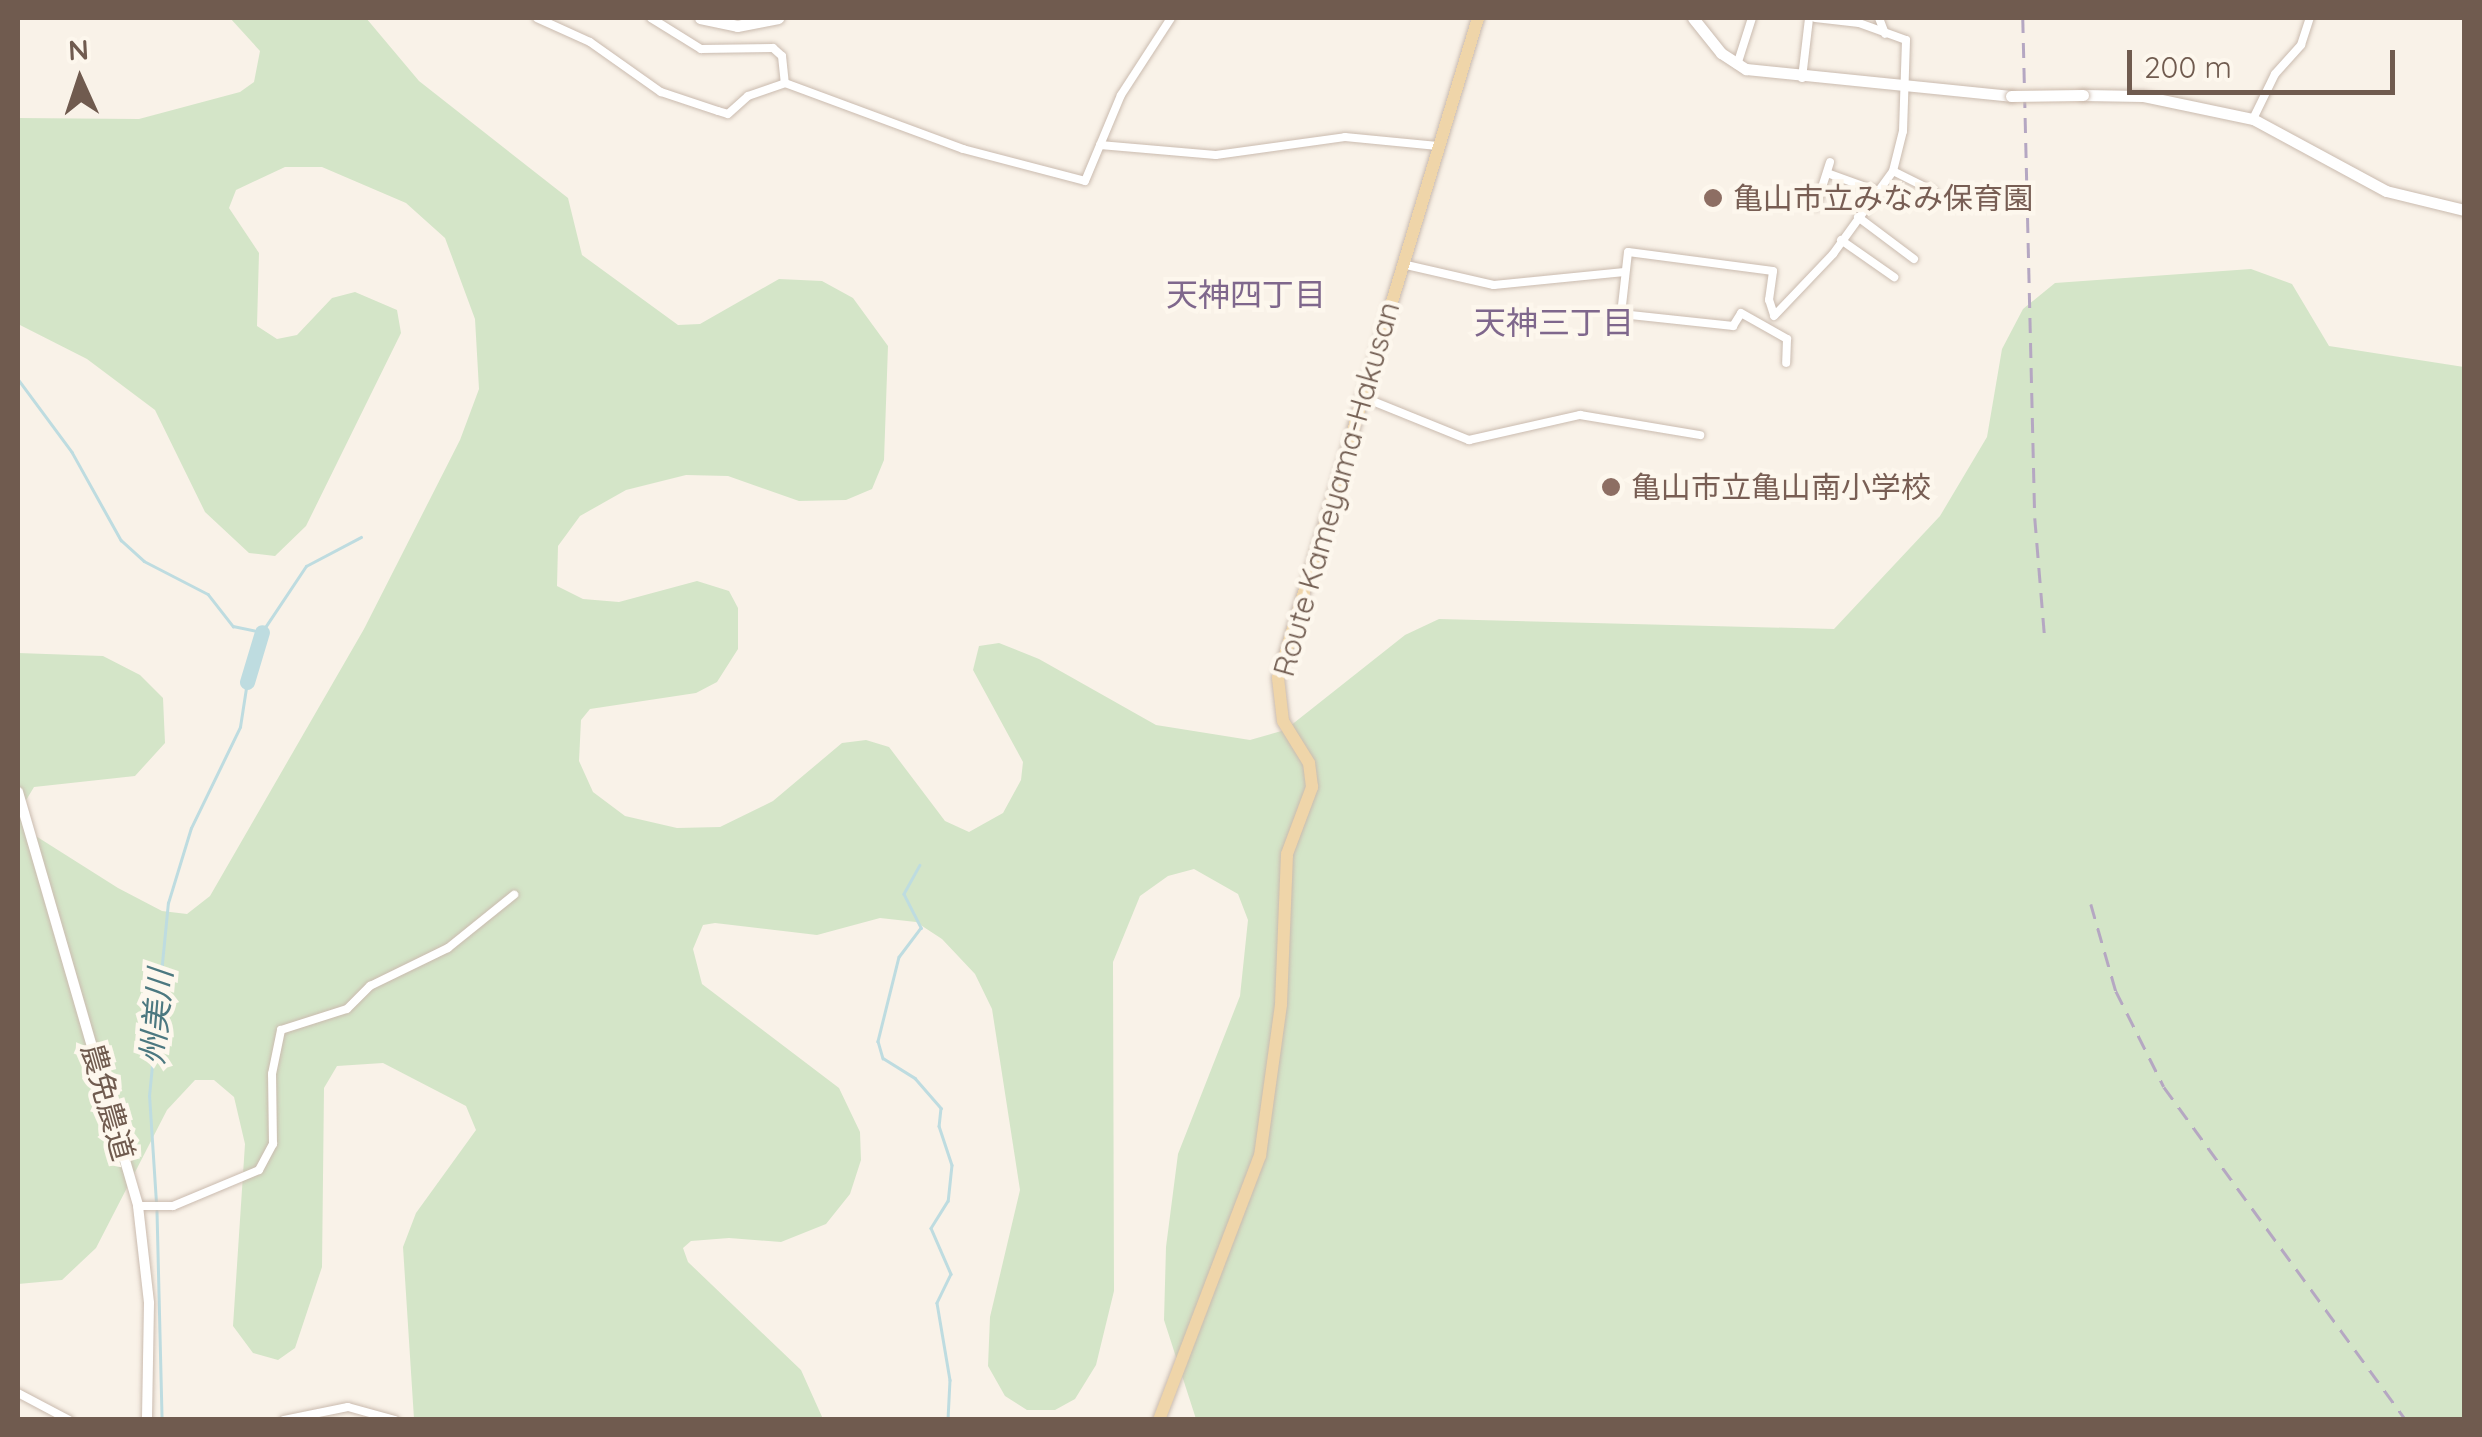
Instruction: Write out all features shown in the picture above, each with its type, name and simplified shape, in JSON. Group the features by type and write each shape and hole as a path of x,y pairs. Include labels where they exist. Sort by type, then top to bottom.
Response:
{"main road":[{"path":"700,18 737,26 778,18"},
{"name":"Route Kameyama-Hakusan","path":"1159,1420 1260,1156 1281,1004 1287,854 1312,787 1309,763 1283,721 1278,678 1360,396 1478,18"},
{"path":"1693,18 1736,65 1802,78 2011,96 2143,96 2254,119 2386,191 2464,210"}],"street":[{"path":"537,18 590,42 661,92 728,114 748,96 784,83 963,150 1086,181 1135,68 1171,18"},
{"path":"651,18 701,49 773,48 784,62 784,83"},
{"path":"1736,65 1752,18"},
{"path":"1762,326 1841,240 1893,172 1906,40 1859,22 1812,18 1802,78"},
{"path":"1880,18 1885,34"},
{"path":"2254,119 2275,74 2301,45 2310,18"},
{"path":"1100,144 1216,155 1331,138 1438,146"},
{"path":"1816,206 1830,162"},
{"path":"1893,172 1933,191"},
{"path":"1827,174 1877,191"},
{"path":"1858,217 1914,259"},
{"path":"1841,240 1894,277"},
{"path":"1774,315 1773,271 1628,252 1621,314 1733,326 1741,314 1787,338 1786,363"},
{"path":"1402,264 1494,285 1624,272"},
{"path":"1360,396 1468,440 1580,415 1700,436"},
{"name":"農免農道","path":"18,792 138,1206 149,1304 147,1420"},
{"path":"138,1206 185,1202 266,1162 273,1144 272,1074 280,1030 347,1009 370,986 448,948 514,895"},
{"path":"18,1393 69,1420"},
{"path":"284,1420 348,1407 395,1420"}],"green space":[{"path":"230,18 366,18 419,81 568,198 582,255 678,325 700,324 779,279 822,281 853,298 888,346 884,460 872,489 846,500 799,501 728,476 686,475 626,490 580,516 558,546 557,586 583,599 619,602 697,581 729,591 738,608 738,649 717,682 696,693 590,709 581,720 579,761 593,792 625,816 677,828 720,827 773,801 842,743 866,740 889,747 945,821 969,832 1003,813 1021,780 1023,762 973,670 979,646 999,643 1039,659 1156,725 1250,740 1285,730 1405,635 1439,619 1834,629 1940,516 1987,437 2002,349 2023,309 2055,283 2251,269 2292,284 2329,346 2464,367 2464,1419 1196,1419 1164,1320 1166,1247 1178,1154 1240,996 1248,920 1238,894 1194,869 1168,876 1140,896 1113,962 1114,1291 1096,1365 1075,1399 1055,1410 1027,1410 1005,1396 988,1366 990,1317 1020,1190 992,1009 975,974 942,939 916,922 880,918 817,935 715,923 703,925 693,949 702,984 839,1088 860,1132 861,1160 850,1194 826,1224 781,1242 729,1238 691,1241 683,1248 688,1262 801,1370 823,1419 414,1419 403,1247 416,1213 476,1130 466,1106 383,1063 337,1066 324,1088 322,1267 295,1348 278,1360 253,1353 233,1326 245,1144 234,1097 214,1080 195,1080 167,1110 96,1248 62,1280 18,1284 18,653 103,656 140,675 163,698 165,743 135,776 34,787 25,802 31,833 162,911 187,914 210,896 364,629 460,440 479,389 475,319 445,238 406,203 322,167 285,167 236,190 229,208 259,253 257,326 277,339 297,335 332,298 355,292 397,310 401,333 306,526 275,556 249,553 205,512 155,410 87,359 18,324 18,118 139,119 240,92 254,82 260,51"}],"waterway":[{"path":"18,379 72,452 121,540 144,561 208,594 233,626 262,632 306,566 361,537"},
{"name":"州美川","path":"247,682 262,632"},
{"name":"州美川","path":"156,1203 149,1096 168,903 191,828 240,727 247,682"},
{"path":"920,865 904,894 921,928 899,957 878,1041 883,1058 915,1078 941,1108 939,1126 952,1165 948,1201 931,1228 951,1274 937,1303 950,1380 948,1420"},
{"name":"州美川","path":"157,1211 162,1420"}],"railway":[{"path":"2023,18 2035,518 2045,640"},
{"path":"2091,904 2116,991 2164,1087 2406,1420"}],"place":[{"name":"亀山市立みなみ保育園","path":"1713,198"},
{"name":"亀山市立亀山南小学校","path":"1611,487"}],"district":[{"name":"天神四丁目","path":"1246,294"},
{"name":"天神三丁目","path":"1554,322"}]}
